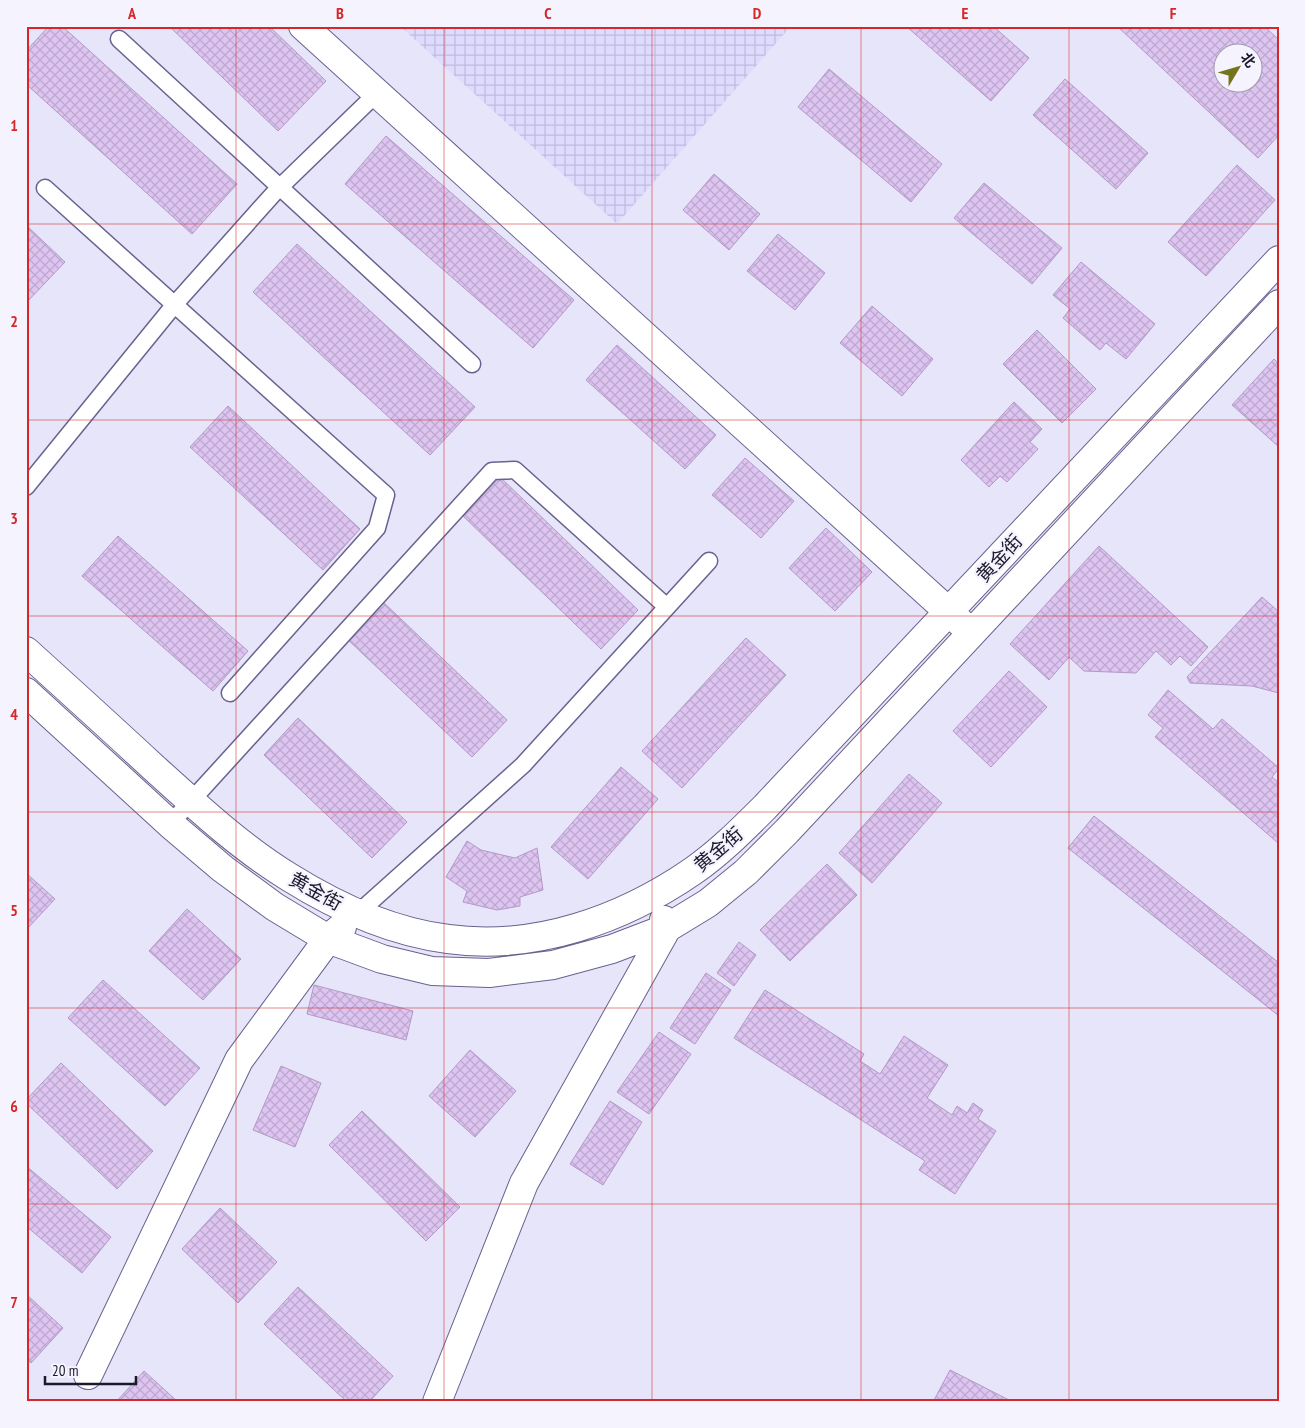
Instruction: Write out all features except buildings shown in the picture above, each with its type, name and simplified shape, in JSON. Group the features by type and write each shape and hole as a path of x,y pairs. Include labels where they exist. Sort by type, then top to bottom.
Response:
{"street":[{"path":"303,26 972,632"},
{"name":"黄金街","path":"26,650 190,801 239,841 288,877 341,906 395,928 448,939 495,942 554,934 610,917 654,896 694,871 728,844 765,807 1279,260"},
{"name":"黄金街","path":"26,692 170,824 223,869 275,907 328,939 382,959 432,971 489,973 562,962 612,949 667,928 708,903 746,872 794,824 1279,304"},
{"path":"437,1402 524,1183 667,928 654,896"},
{"path":"88,1374 239,1060 328,939 358,913"}],"lane":[{"path":"119,38 472,364"},
{"path":"26,487 175,304 280,187 376,94"},
{"path":"45,188 386,494 376,528 230,693"},
{"path":"170,824 492,472 515,470 667,607"},
{"path":"358,913 523,765 709,561"}],"shaded area":[{"path":"400,26 791,26 617,224"}]}
